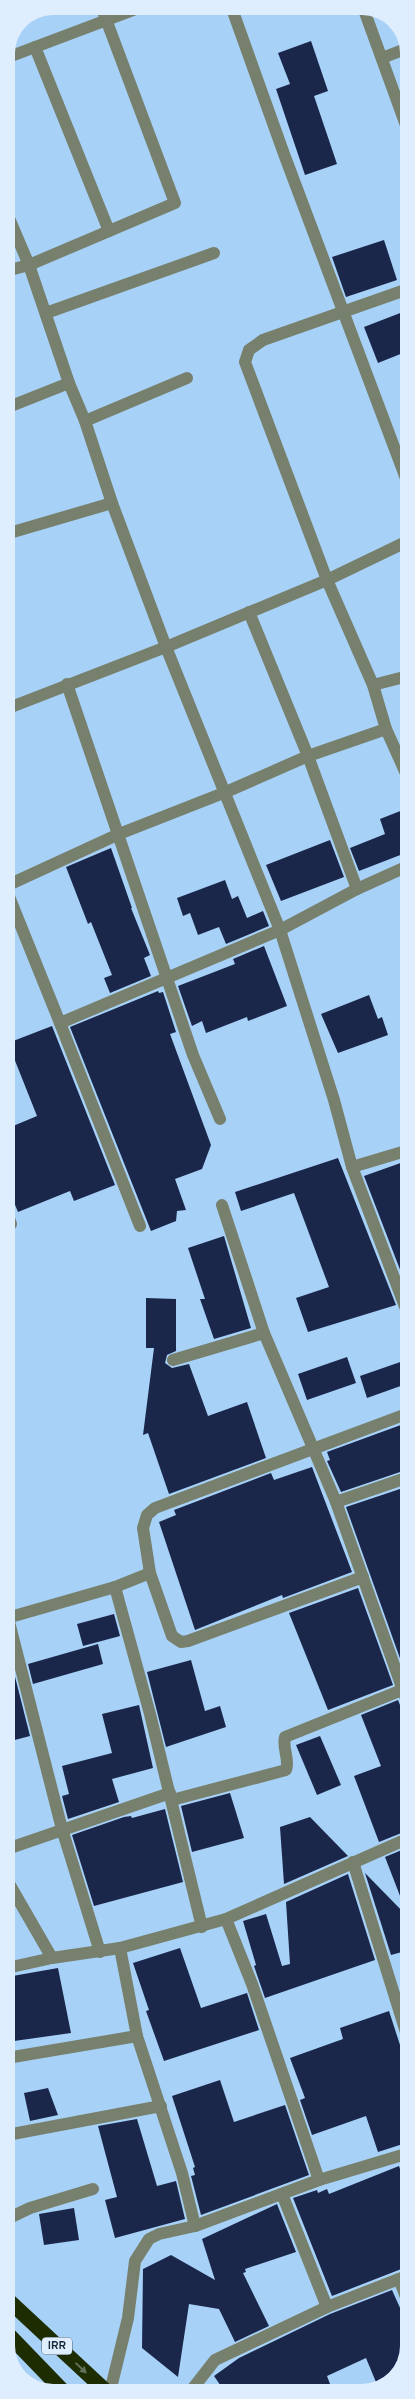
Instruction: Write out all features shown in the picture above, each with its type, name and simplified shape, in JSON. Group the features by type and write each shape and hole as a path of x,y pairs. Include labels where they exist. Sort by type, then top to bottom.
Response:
{"highway":[{"name":"IRR","path":"15,2306 100,2384"},
{"name":"IRR","path":"15,2341 56,2384"}],"street":[{"path":"15,269 29,265 174,203 105,15"},
{"path":"15,54 120,15"},
{"path":"234,15 400,463"},
{"path":"366,15 400,109"},
{"path":"34,47 109,231"},
{"path":"382,58 400,51"},
{"path":"15,232 29,265 69,383 86,421 112,503 166,647 280,930 334,1100 352,1167 400,1296"},
{"path":"46,313 214,253"},
{"path":"400,292 263,340 249,350 245,362 327,580 373,685 386,730 400,761"},
{"path":"86,421 187,378"},
{"path":"15,404 69,383"},
{"path":"15,531 112,503"},
{"path":"15,706 166,647 327,580 400,545"},
{"path":"249,612 308,756 357,889"},
{"path":"373,685 400,678"},
{"path":"67,684 193,1055 220,1119"},
{"path":"15,883 119,834 226,792 308,756 386,730"},
{"path":"60,1023 166,976 280,930 357,889 400,870"},
{"path":"15,910 140,1226"},
{"path":"352,1167 400,1152"},
{"path":"222,1205 264,1333 336,1502 400,1684"},
{"path":"173,1360 264,1333"},
{"path":"363,1576 188,1642 181,1642 172,1636 150,1573 143,1528 147,1515 154,1508 400,1416"},
{"path":"336,1502 400,1480"},
{"path":"15,1616 115,1587 150,1573"},
{"path":"115,1587 171,1796 202,1927"},
{"path":"15,1649 62,1829 100,1952"},
{"path":"15,1846 62,1829 171,1796 286,1770 288,1765 283,1745 285,1737 400,1691"},
{"path":"15,1966 52,1958 120,1948 202,1927 226,1919 400,1842"},
{"path":"353,1862 400,2013"},
{"path":"15,1894 52,1958"},
{"path":"226,1919 252,1984 319,2180"},
{"path":"120,1948 137,2036 182,2173 195,2226"},
{"path":"15,2057 137,2036"},
{"path":"15,2133 161,2106"},
{"path":"111,2384 128,2318 135,2261 149,2239 159,2234 195,2226 319,2180 400,2156"},
{"path":"15,2215 30,2208 93,2189"},
{"path":"282,2194 327,2307"},
{"path":"196,2384 215,2360 327,2307 400,2279"}],"building":[{"path":"311,41 328,91 314,96 337,164 305,175 276,89 290,84 278,53"},
{"path":"384,240 397,280 346,297 332,257"},
{"path":"400,313 400,354 378,363 364,327"},
{"path":"400,811 400,855 359,871 350,848 385,834 380,819"},
{"path":"330,840 344,877 281,901 266,865"},
{"path":"111,848 131,908 150,955 144,958 151,976 110,993 104,978 112,975 91,922 88,924 66,867"},
{"path":"225,880 232,899 238,896 247,918 263,911 269,926 226,944 219,927 198,935 190,913 183,916 177,898"},
{"path":"264,946 287,1006 248,1021 247,1017 206,1033 202,1021 192,1026 178,986 235,964 233,959"},
{"path":"158,991 159,993 163,992 176,1032 170,1034 211,1145 202,1169 175,1179 186,1210 177,1211 176,1221 151,1231 70,1027"},
{"path":"369,995 378,1019 382,1017 388,1035 338,1053 321,1014"},
{"path":"52,1026 115,1185 74,1201 70,1191 18,1212 15,1205 15,1125 37,1116 15,1061 15,1040"},
{"path":"338,1158 396,1305 308,1332 296,1298 329,1287 294,1193 241,1211 235,1192"},
{"path":"400,1163 400,1270 364,1176"},
{"path":"224,1236 251,1328 214,1339 200,1299 205,1299 188,1248"},
{"path":"146,1298 176,1299 176,1351 167,1355 165,1363 172,1368 189,1364 208,1416 247,1402 266,1458 169,1494 148,1433 143,1435 154,1348 146,1348"},
{"path":"347,1357 356,1383 307,1400 298,1374"},
{"path":"400,1362 400,1386 367,1398 360,1376"},
{"path":"400,1425 400,1472 341,1492 327,1461 330,1460 327,1452"},
{"path":"312,1467 352,1572 283,1598 282,1595 195,1630 159,1522 176,1515 174,1510 271,1473 274,1480"},
{"path":"400,1489 400,1658 346,1507"},
{"path":"358,1588 393,1685 328,1710 289,1613"},
{"path":"114,1614 120,1636 83,1646 77,1624"},
{"path":"98,1644 103,1664 33,1684 28,1664"},
{"path":"191,1660 205,1711 220,1706 226,1727 166,1747 147,1672"},
{"path":"15,1677 30,1736 15,1740"},
{"path":"398,1700 400,1705 400,1834 379,1842 354,1776 381,1766 361,1715"},
{"path":"139,1705 153,1768 112,1779 119,1802 68,1819 62,1796 69,1794 62,1766 112,1753 102,1714"},
{"path":"320,1736 341,1785 317,1795 296,1745"},
{"path":"230,1793 244,1838 192,1852 181,1806"},
{"path":"165,1809 183,1882 94,1906 72,1835 124,1817 131,1816 132,1818"},
{"path":"310,1817 348,1856 284,1884 280,1827"},
{"path":"400,1851 400,1896 385,1857"},
{"path":"365,1873 400,1909 400,1952 391,1955"},
{"path":"348,1874 375,1960 265,1998 254,1966 256,1965 243,1921 266,1914 282,1966 290,1964 286,1902"},
{"path":"180,1948 201,2008 247,1993 259,2030 164,2061 146,2011 149,2010 133,1963"},
{"path":"58,1968 71,2033 15,2041 15,1976"},
{"path":"389,2011 400,2045 400,2145 378,2152 366,2116 312,2135 300,2100 305,2098 290,2058 343,2039 340,2028"},
{"path":"220,2080 234,2122 285,2105 309,2175 201,2215 191,2176 195,2175 193,2168 195,2167 172,2096"},
{"path":"48,2088 58,2115 30,2121 24,2093"},
{"path":"137,2119 157,2186 176,2181 185,2219 115,2238 105,2200 117,2197 98,2126"},
{"path":"399,2166 400,2270 332,2296 293,2198 317,2190 318,2193 327,2189 329,2194"},
{"path":"277,2204 296,2252 245,2269 246,2272 243,2273 269,2326 235,2342 219,2309 189,2304 178,2377 142,2348 143,2269 171,2255 215,2280 202,2239"},
{"path":"74,2208 79,2240 44,2245 39,2214"},
{"path":"392,2290 400,2308 400,2351 395,2365 385,2376 376,2381 366,2358 327,2376 330,2384 220,2384 214,2376 239,2358 330,2314"}]}
